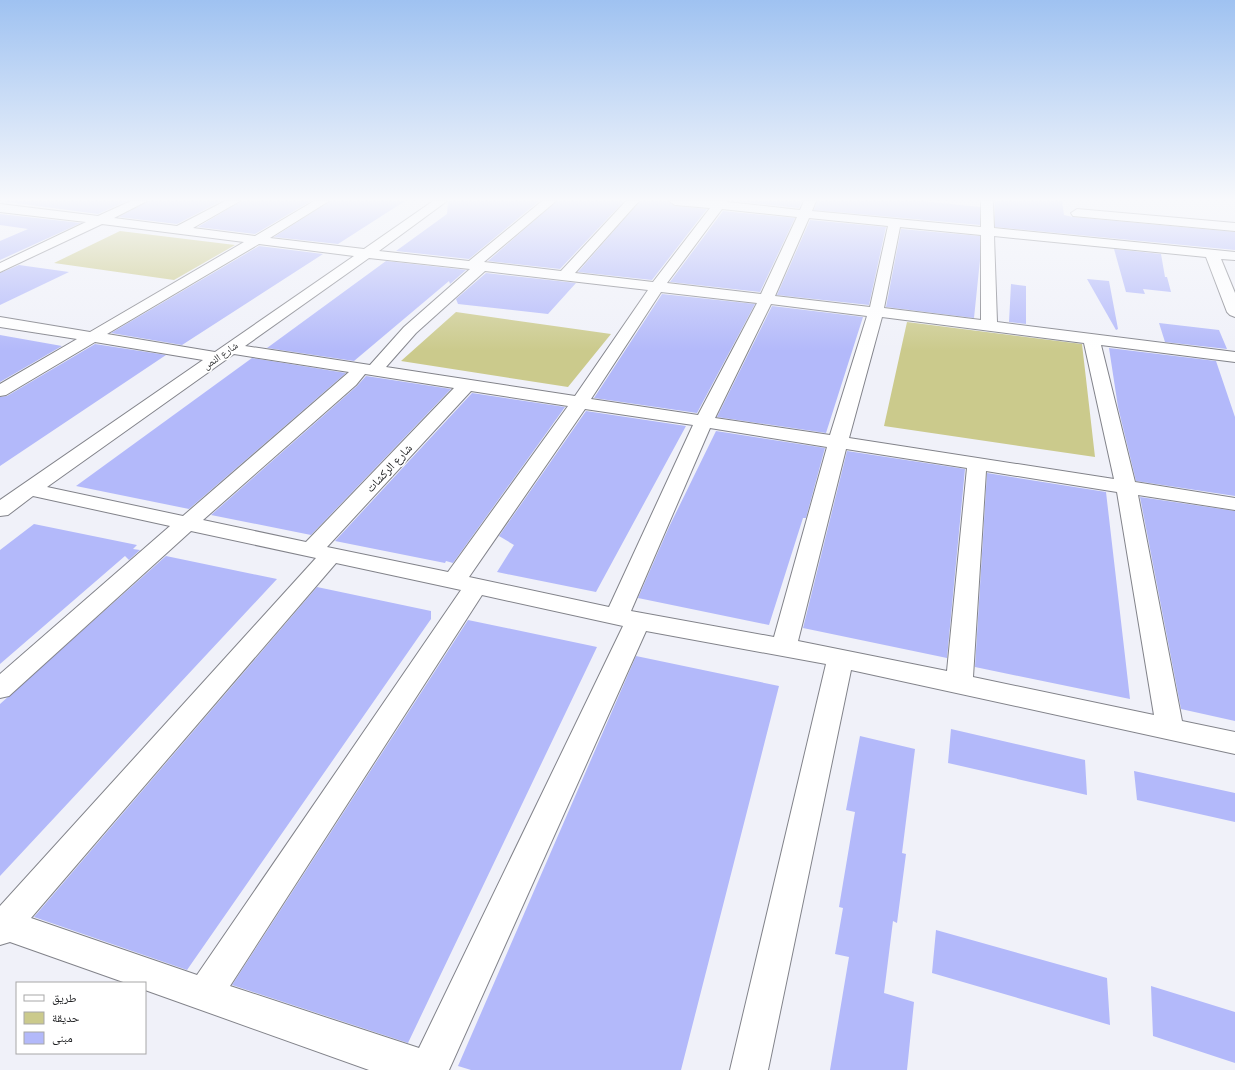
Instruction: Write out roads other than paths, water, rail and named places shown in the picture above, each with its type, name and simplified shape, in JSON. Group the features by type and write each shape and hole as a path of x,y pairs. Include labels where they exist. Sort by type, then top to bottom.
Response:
{"street":[{"path":"0,268 36,251"},
{"path":"0,391 237,251"},
{"path":"359,251 876,312 1235,357"},
{"path":"0,689 187,524 368,369 494,251"},
{"path":"564,276 587,251"},
{"path":"205,993 580,402 657,287 684,251"},
{"path":"2,926 205,993 365,1050 429,1070 628,618 704,421 766,300 788,251"},
{"path":"784,647 838,442 876,312 889,251"},
{"path":"987,251 989,326"},
{"path":"1179,251 1235,256"},
{"name":"شارع النص","path":"0,510 368,252"},
{"path":"1212,254 1235,312"},
{"path":"0,322 93,337 368,369 1235,504"},
{"path":"1091,339 1126,487 1170,729"},
{"name":"شارع الركشات","path":"2,926 321,553 467,385"},
{"path":"959,683 977,464"},
{"path":"28,489 628,618 784,647 840,660 959,683 1235,743"},
{"path":"749,1070 840,660"}]}
